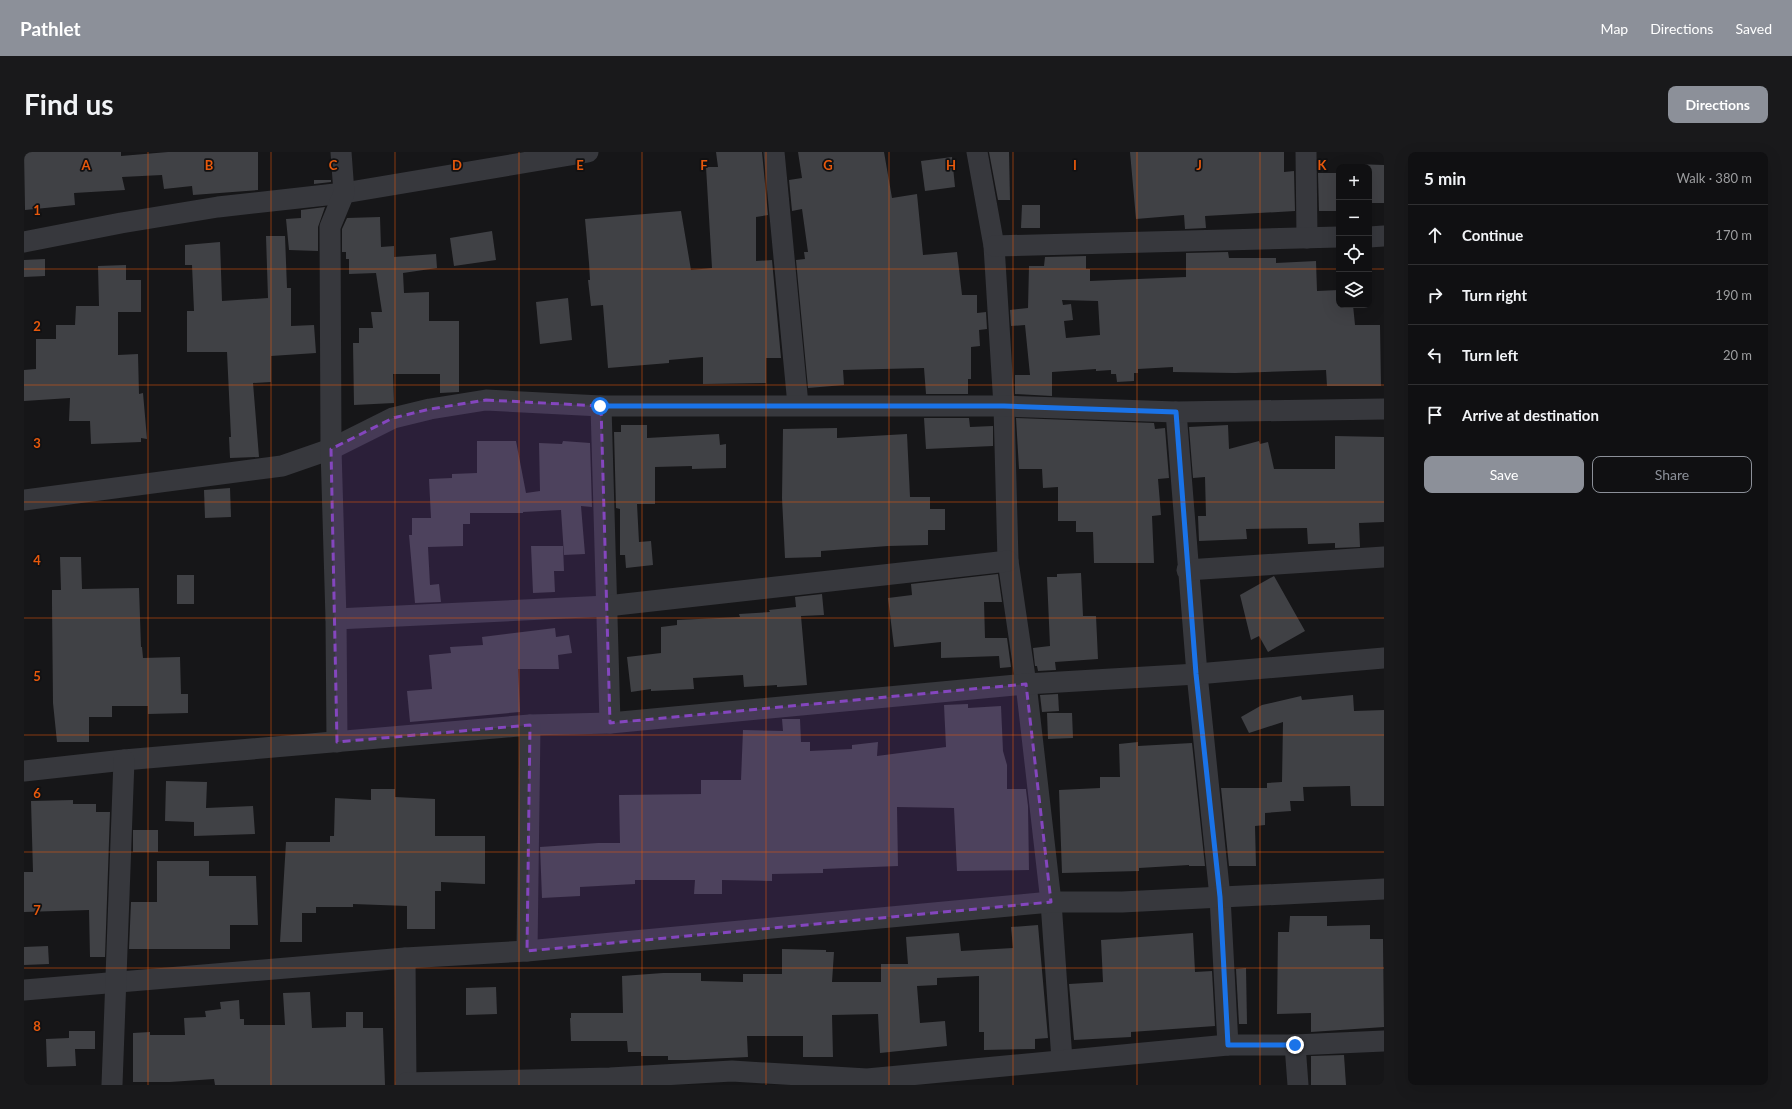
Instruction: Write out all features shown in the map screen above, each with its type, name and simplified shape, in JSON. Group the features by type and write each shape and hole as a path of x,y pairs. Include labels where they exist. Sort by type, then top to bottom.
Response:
{"street":[{"path":"337,742 336,619 331,448 330,227 344,193 341,152"},
{"path":"24,242 121,223 218,207 344,193 588,152"},
{"path":"774,152 798,405"},
{"path":"977,152 994,246 1004,406 1008,561 1026,684 1051,902 1062,1060"},
{"path":"1306,152 1307,238"},
{"path":"1372,237 1384,236"},
{"path":"994,246 1336,237"},
{"path":"24,500 282,466 331,448 393,418 444,406 486,400 600,406 1004,406 1176,412 1384,410"},
{"path":"600,406 610,723"},
{"path":"1176,412 1196,674 1220,897 1228,1045"},
{"path":"1188,570 1384,557"},
{"path":"336,619 607,606 1008,561"},
{"path":"24,771 124,760 530,725 610,723 1026,684 1196,674 1384,658"},
{"path":"527,951 530,725"},
{"path":"112,1085 124,760"},
{"path":"24,990 405,958 527,951 1051,902 1122,902 1384,889"},
{"path":"405,958 406,1084 609,1082 732,1071 867,1082 1062,1060 1228,1045 1295,1045 1384,1041"},
{"path":"1295,1045 1298,1085"}],"highlighted area":[{"path":"486,400 601,406 610,723 1026,684 1051,902 527,951 530,725 337,742 331,449 393,418 430,409"}],"building":[{"path":"24,152 121,152 121,156 168,152 258,152 258,190 193,195 192,186 164,189 162,175 122,177 125,190 74,193 75,205 25,210"},
{"path":"716,152 762,152 768,215 756,217 756,261 772,260 781,358 766,358 766,383 703,384 703,357 669,360 669,363 608,368 603,305 591,306 588,280 590,280 585,219 681,211 691,270 712,268 706,167 718,167"},
{"path":"798,152 884,152 892,198 917,194 923,255 957,252 962,295 977,295 977,313 986,312 987,329 979,330 980,346 971,347 971,379 968,379 968,394 926,394 924,368 843,370 844,385 808,388 796,260 805,259 804,252 808,252 802,209 792,211 789,180 802,178"},
{"path":"989,152 1009,152 1010,200 998,200"},
{"path":"1130,152 1284,152 1284,172 1294,171 1295,211 1205,216 1206,228 1185,229 1184,215 1136,219"},
{"path":"952,157 955,187 925,191 921,161"},
{"path":"1372,165 1384,165 1384,203 1372,203"},
{"path":"1318,173 1336,173 1336,211 1319,211"},
{"path":"314,180 331,180 331,182 314,184"},
{"path":"1022,205 1040,205 1040,228 1021,228"},
{"path":"325,207 318,227 318,251 289,250 286,219 301,218 301,210"},
{"path":"380,217 381,247 394,246 394,257 436,254 437,268 403,273 404,293 429,292 429,321 459,321 459,392 440,393 440,374 393,374 394,403 354,405 353,343 359,343 359,328 373,328 371,312 382,312 376,273 349,274 349,259 346,259 346,252 342,252 342,229 347,218"},
{"path":"492,231 496,260 454,266 450,238"},
{"path":"266,236 285,236 287,288 291,288 291,326 314,325 316,353 271,356 271,382 253,383 259,457 230,458 229,437 231,437 227,352 187,352 187,311 194,311 192,265 185,265 185,245 220,242 222,301 268,298"},
{"path":"1228,252 1229,258 1276,258 1276,263 1316,261 1317,291 1336,290 1336,308 1353,308 1355,325 1380,325 1381,386 1327,386 1326,370 1235,373 1173,372 1173,367 1138,369 1138,373 1134,373 1134,381 1117,382 1116,374 1111,374 1111,370 1096,371 1096,369 1052,372 1052,396 1015,394 1015,375 1030,375 1025,325 1011,326 1010,310 1028,308 1029,266 1044,266 1045,257 1086,256 1086,269 1090,269 1090,281 1186,277 1186,253","holes":["1062,300 1098,301 1100,335 1066,338 1064,321 1073,320 1071,304 1063,305"]},
{"path":"45,259 45,276 24,277 24,260"},
{"path":"126,265 126,280 141,280 141,312 118,312 118,355 138,354 139,394 143,393 147,439 141,438 141,442 91,444 90,421 69,421 70,398 24,401 24,370 36,369 36,339 56,339 56,325 75,325 76,306 99,306 98,266"},
{"path":"568,298 572,340 540,344 536,302"},
{"path":"924,418 969,418 970,427 993,426 993,446 926,449"},
{"path":"1016,418 1154,423 1155,429 1165,428 1169,478 1158,479 1161,515 1152,516 1154,563 1094,563 1093,532 1076,532 1076,521 1058,521 1058,487 1043,488 1042,469 1019,469"},
{"path":"621,425 647,425 647,438 719,434 720,445 726,444 726,468 692,469 692,466 655,467 655,504 637,504 639,542 651,541 653,565 626,568 625,555 620,555 620,509 616,508 614,432 621,432"},
{"path":"1228,425 1229,449 1259,441 1260,444 1268,442 1274,469 1335,469 1335,436 1384,437 1384,522 1359,523 1360,547 1335,548 1335,543 1308,544 1307,528 1246,529 1247,539 1199,541 1198,516 1206,516 1205,477 1193,478 1189,427"},
{"path":"837,428 837,438 907,434 910,497 930,497 930,509 945,509 945,530 928,530 928,545 888,546 821,551 821,557 785,558 782,498 783,429"},
{"path":"477,441 516,441 526,493 540,491 539,443 562,444 563,441 590,443 592,507 581,506 585,554 564,555 561,510 523,513 470,513 470,524 463,524 463,546 428,547 430,585 439,584 441,602 415,603 409,535 412,535 412,518 431,518 429,479 452,478 452,474 477,473"},
{"path":"230,488 231,517 205,518 204,490"},
{"path":"531,546 563,546 564,571 554,571 555,592 533,593"},
{"path":"60,557 81,557 82,589 139,588 141,647 143,658 180,657 181,694 188,694 188,713 148,714 148,706 112,706 112,717 89,717 89,742 57,742 53,703 52,590 61,590"},
{"path":"1081,573 1083,616 1096,616 1098,659 1055,662 1056,670 1038,671 1037,666 1035,666 1033,648 1050,646 1047,577 1057,577 1057,574"},
{"path":"998,574 1002,602 984,602 985,638 1007,638 1011,667 1000,668 999,656 941,658 941,642 894,647 888,598 912,595 911,584"},
{"path":"177,575 194,575 194,604 177,604"},
{"path":"1274,576 1305,631 1268,652 1259,636 1251,640 1240,595"},
{"path":"822,594 824,615 801,616 807,685 744,687 743,675 693,678 694,689 651,691 651,689 631,692 627,657 661,653 661,627 677,625 677,620 740,617 739,614 770,612 769,610 796,607 795,597"},
{"path":"555,628 556,637 569,635 572,653 558,655 559,669 518,669 520,712 410,722 407,691 432,689 429,655 451,653 450,647 483,645 482,637"},
{"path":"1058,694 1059,711 1042,712 1040,695"},
{"path":"1353,695 1354,711 1384,710 1384,806 1351,806 1350,786 1303,787 1304,801 1290,801 1291,811 1265,813 1265,825 1255,826 1256,866 1229,866 1221,788 1267,788 1267,783 1282,782 1283,722 1249,733 1241,717 1262,705 1301,696 1302,700"},
{"path":"968,704 968,708 1001,706 1003,751 1007,765 1007,789 1026,789 1028,806 1029,870 957,871 954,808 897,807 898,866 823,869 823,873 772,874 772,881 722,880 722,894 694,894 695,880 635,880 635,884 580,887 580,896 542,898 540,847 620,843 619,795 701,794 701,780 741,780 743,730 783,731 782,719 800,719 801,742 810,742 810,751 852,749 852,745 878,742 877,756 946,747 944,705"},
{"path":"1047,713 1072,713 1073,738 1048,739"},
{"path":"1138,742 1138,746 1192,743 1205,866 1189,865 1139,868 1139,871 1062,873 1059,790 1100,788 1100,777 1120,777 1119,744"},
{"path":"166,781 207,782 206,808 253,806 255,834 194,836 194,822 165,821"},
{"path":"371,789 395,789 395,797 435,799 435,836 485,836 485,884 441,882 441,891 435,891 435,929 407,929 407,906 353,904 353,907 316,907 316,913 302,913 302,942 280,942 286,842 330,842 330,836 334,836 335,798 371,800"},
{"path":"73,800 73,804 96,804 96,812 110,812 105,957 90,957 89,910 24,912 24,872 33,872 31,801"},
{"path":"133,830 158,830 158,852 133,852"},
{"path":"157,861 209,861 209,876 256,876 258,925 230,925 230,949 129,949 131,902 157,902"},
{"path":"1290,916 1327,916 1327,926 1370,925 1370,939 1383,939 1384,1027 1311,1032 1311,1013 1277,1014 1278,932 1289,932"},
{"path":"1038,925 1048,1038 1035,1039 1035,1049 984,1050 984,1032 979,1032 979,976 937,978 937,985 917,986 920,1023 945,1021 947,1046 880,1053 878,1014 832,1015 833,1057 803,1057 803,1036 747,1036 748,1057 686,1060 668,1060 668,1056 641,1056 641,1052 628,1052 627,1041 571,1041 571,1013 623,1013 622,976 663,973 701,973 701,981 743,982 743,974 782,974 782,949 826,950 826,952 834,952 832,982 881,982 881,964 908,964 906,937 959,933 961,951 1013,948 1011,927"},
{"path":"1193,933 1195,972 1212,971 1215,1026 1131,1032 1131,1037 1074,1040 1069,984 1103,982 1101,940"},
{"path":"48,946 49,964 24,965 24,947"},
{"path":"1246,968 1247,1024 1239,1024 1236,969"},
{"path":"496,987 497,1014 466,1015 466,988"},
{"path":"310,992 312,1028 346,1027 346,1012 363,1012 363,1028 383,1028 385,1085 215,1085 214,1079 170,1082 133,1082 133,1033 150,1032 150,1035 185,1035 184,1018 206,1017 205,1011 221,1009 220,1002 239,1000 240,1019 244,1019 244,1025 285,1025 283,993"},
{"path":"69,1031 95,1031 95,1049 75,1049 76,1066 47,1067 46,1039 69,1038"},
{"path":"1344,1055 1346,1085 1311,1085 1311,1056"}],"route":[{"path":"600,406 1004,406 1176,412 1196,674 1220,897 1228,1045 1295,1045"}]}
